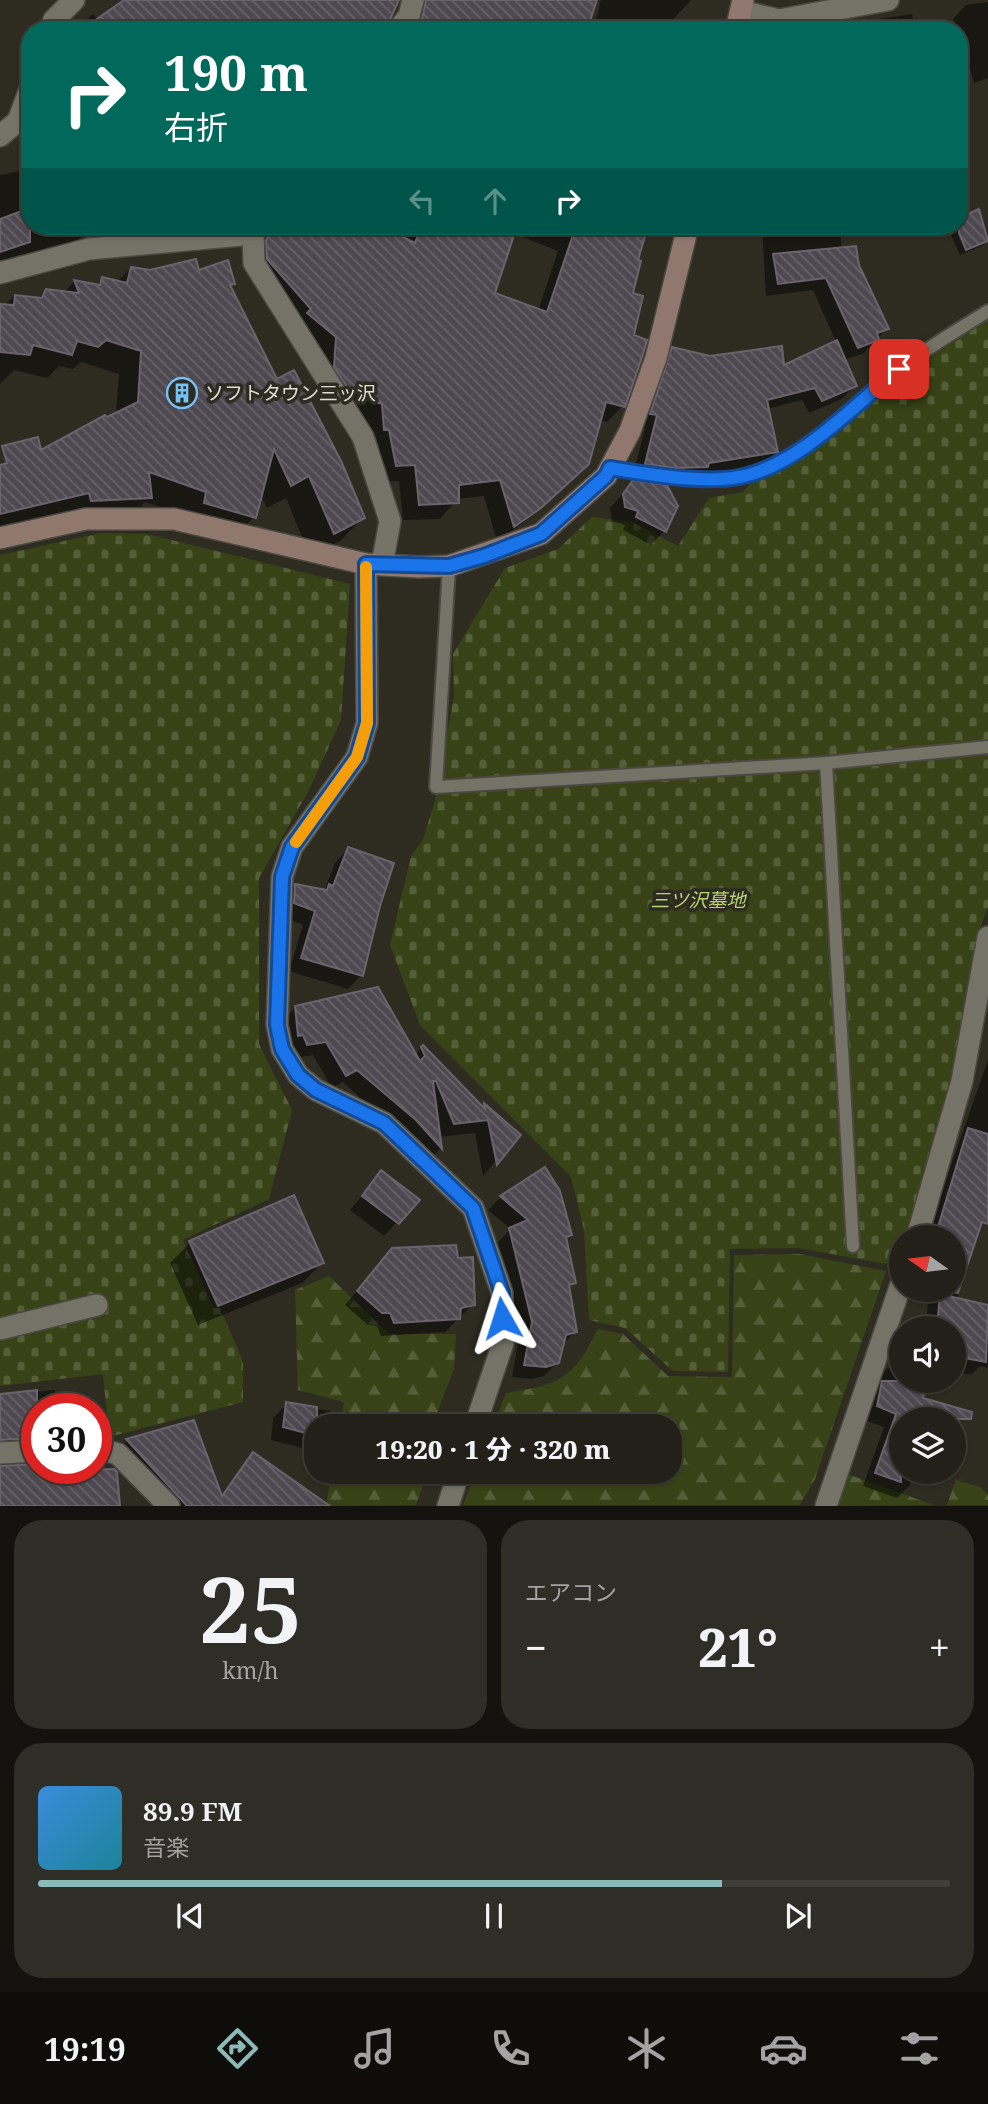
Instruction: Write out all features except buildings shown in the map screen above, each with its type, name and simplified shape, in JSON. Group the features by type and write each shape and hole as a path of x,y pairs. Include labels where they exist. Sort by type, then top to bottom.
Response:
{"street":[{"path":"54,21 74,0"},
{"path":"405,21 409,16 412,0"},
{"path":"740,13 779,20 888,0"},
{"path":"0,136 18,121 21,113"},
{"path":"0,273 89,249 212,235"},
{"path":"256,235 254,263 363,438 390,521 374,565 367,723 357,757 292,847 282,877 277,1025 282,1049 298,1075 316,1090 384,1123 473,1208 502,1293 503,1343 479,1414"},
{"path":"0,538 86,519 174,519 374,565 449,566 541,534 606,476 630,431 656,358 686,235"},
{"path":"920,1225 981,1019 988,937"},
{"path":"826,1506 895,1302"},
{"path":"0,1329 97,1305"},
{"path":"0,1453 21,1452"},
{"path":"112,1452 118,1454 169,1506"},
{"path":"448,1506 455,1484"}],"lane":[{"path":"610,468 719,478 741,477 767,467 802,448 899,369 988,311"},
{"path":"449,566 436,787 826,763 988,747"},
{"path":"826,763 853,1246"}],"green space":[{"name":"三ツ沢墓地","path":"988,320 988,907 978,933 958,1072 911,1225 889,1225 889,1264 798,1248 730,1249 728,1372 673,1371 625,1328 589,1320 584,1230 571,1177 420,1025 390,945 411,856 423,840 435,800 454,696 453,654 505,568 558,549 592,517 632,522 678,546 709,498 743,492 757,477 778,473 908,372"},
{"path":"101,533 147,534 350,584 341,720 309,790 259,878 259,1044 292,1110 269,1199 183,1240 214,1308 220,1308 243,1362 243,1402 112,1436 112,1393 105,1393 103,1374 0,1386 0,555"},
{"path":"800,1254 886,1271 815,1479 800,1505 463,1505 471,1484 682,1484 682,1414 498,1414 506,1393 540,1386 563,1377 580,1359 598,1329 623,1334 668,1376 732,1377 734,1255"},
{"path":"329,1276 389,1334 456,1334 454,1369 437,1414 342,1414 344,1402 298,1390 295,1290"},
{"path":"847,1474 934,1505 837,1506"},
{"path":"966,1483 980,1487 988,1495 988,1505 947,1505 955,1484"},
{"path":"330,1484 423,1484 416,1505 326,1506"}],"slow traffic":[{"path":"296,842 357,757 367,723 366,567"}],"place":[{"name":"ソフトタウン三ッ沢","path":"182,393"}],"route":[{"path":"502,1318 502,1293 473,1208 384,1123 316,1090 298,1075 282,1049 277,1025 282,877 292,847 357,757 367,723 366,564 449,566 541,534 606,476 610,468 649,474 741,477 767,467 802,448 899,369"}]}
